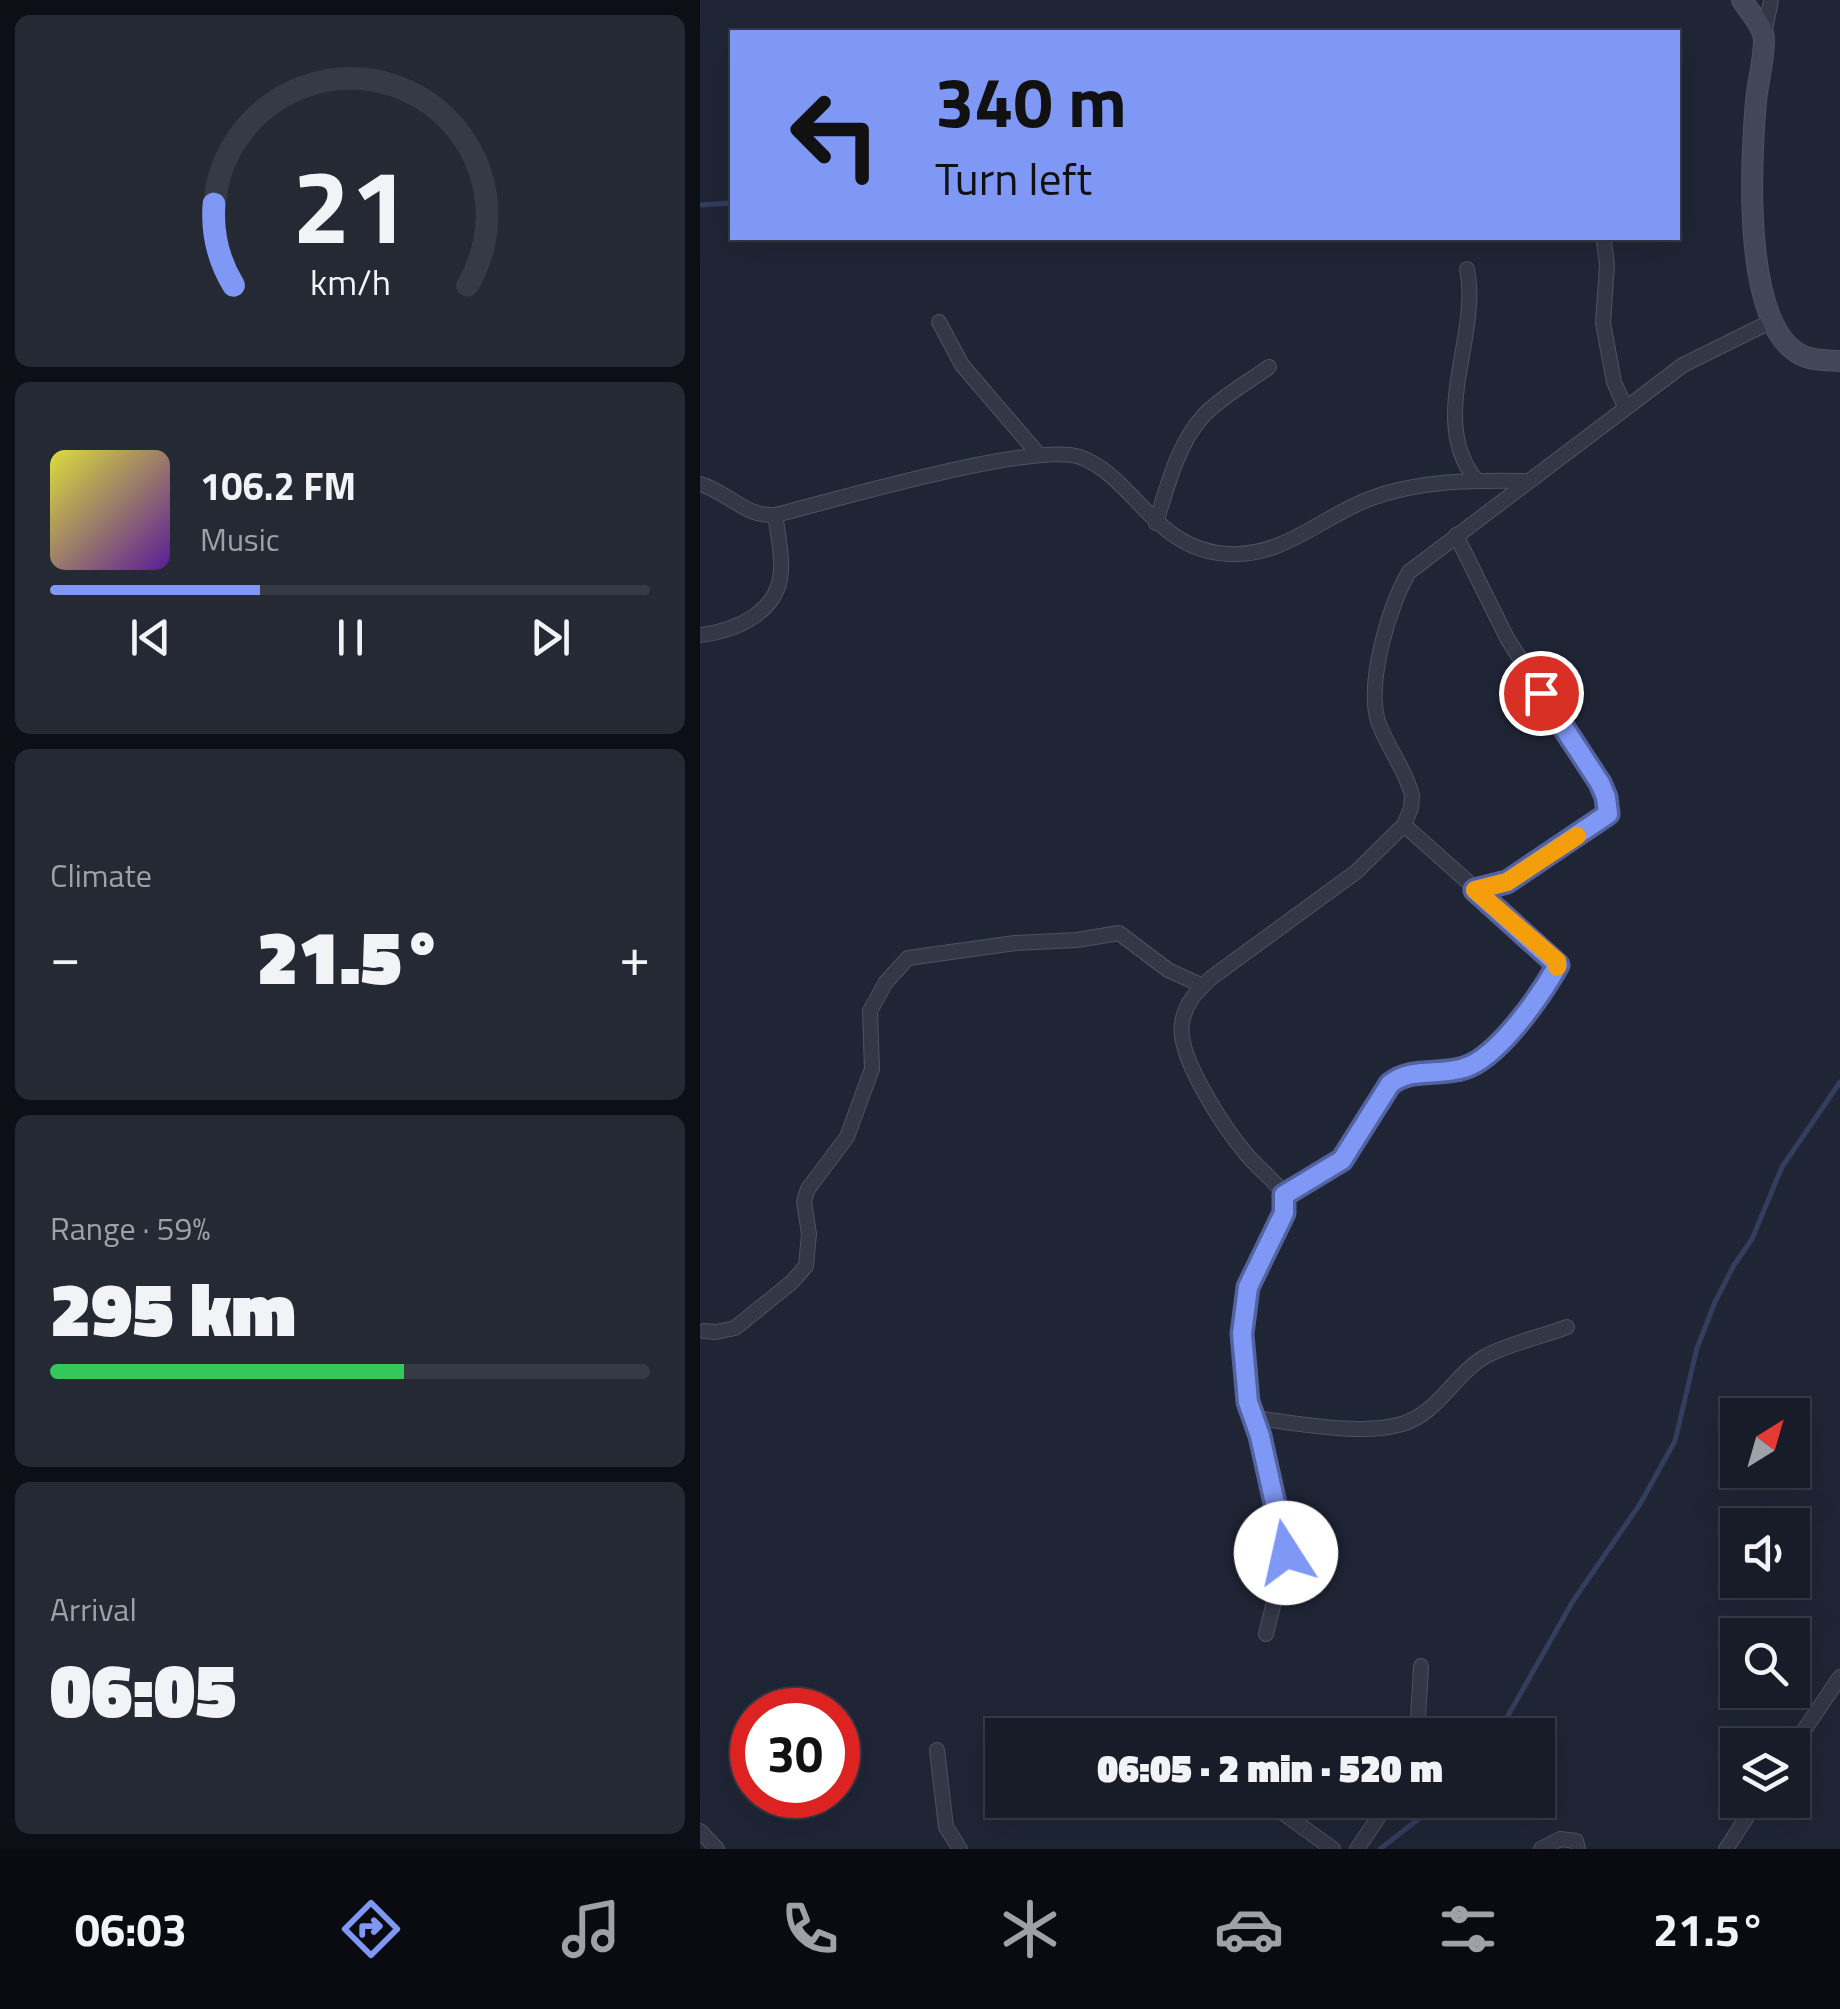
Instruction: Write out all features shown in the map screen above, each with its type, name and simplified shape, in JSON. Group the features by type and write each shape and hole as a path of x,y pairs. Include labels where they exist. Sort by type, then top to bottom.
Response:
{"street":[{"path":"1742,0 1764,35"},
{"path":"1772,0 1764,35 1752,174 1759,286 1784,342 1813,360 1840,361"},
{"path":"1604,241 1607,265 1603,322 1614,382 1625,408"},
{"path":"1467,269 1469,302 1455,422 1462,458 1476,480"},
{"path":"1266,1634 1286,1553 1276,1499 1248,1402 1242,1314 1257,1265 1284,1213 1284,1195 1246,1154 1225,1124 1186,1050 1180,1028 1184,1011 1203,986 1356,872 1404,825 1412,808 1409,782 1378,722 1374,699 1399,589 1409,572 1683,365 1772,321"},
{"path":"939,322 962,365 1039,456"},
{"path":"1156,523 1193,430 1204,415 1269,367"},
{"path":"700,484 756,514 775,515 932,476 1039,456 1080,457 1098,467 1156,523 1204,551 1231,555 1280,546 1368,500 1413,486 1528,480"},
{"path":"700,636 738,626 770,602 782,568 775,515"},
{"path":"1456,534 1498,621 1600,783 1608,806 1608,814 1594,825 1516,878 1475,890"},
{"path":"1284,1195 1342,1160 1374,1105 1399,1077 1460,1069 1488,1054 1554,971 1557,961 1404,825"},
{"path":"704,1331 735,1328 806,1266 804,1201 808,1189 847,1137 872,1069 870,1011 886,982 908,958 1015,942 1076,940 1120,933 1168,970 1203,986"},
{"path":"1255,1418 1352,1427 1405,1424 1426,1412 1469,1368 1488,1355 1566,1327"},
{"path":"1419,1718 1422,1666"},
{"path":"1806,1728 1840,1677"},
{"path":"937,1750 946,1827 960,1849"},
{"path":"1290,1818 1333,1849"},
{"path":"1358,1849 1378,1818"},
{"path":"1726,1849 1746,1818"},
{"path":"700,1832 716,1849"},
{"path":"1541,1849 1570,1838 1576,1841 1578,1849"}],"waterway":[{"path":"700,205 730,203"},
{"path":"1507,1718 1573,1601 1640,1504 1675,1441 1697,1348 1715,1302 1752,1239 1782,1167 1840,1082"},
{"path":"1380,1849 1420,1818"}],"slow traffic":[{"path":"1557,967 1557,961 1475,890 1516,878 1577,836"}],"route":[{"path":"1286,1553 1276,1499 1248,1402 1242,1334 1248,1287 1284,1213 1284,1195 1342,1160 1390,1084 1414,1073 1436,1073 1476,1063 1514,1026 1558,965 1475,890 1516,878 1608,814 1600,783 1541,693"}]}
